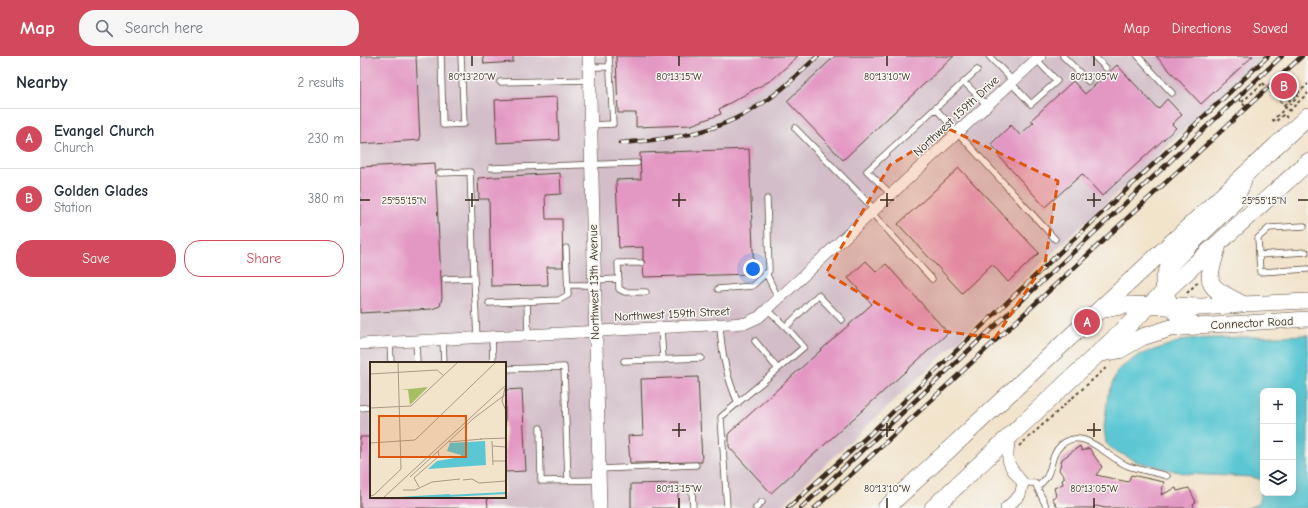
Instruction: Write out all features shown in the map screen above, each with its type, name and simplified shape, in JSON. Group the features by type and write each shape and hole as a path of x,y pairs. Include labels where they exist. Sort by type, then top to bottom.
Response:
{"main road":[{"path":"886,508 1302,122"},
{"path":"1100,310 1126,305 1151,304 1167,299 1218,244 1308,162"},
{"path":"1196,326 1178,315 1167,299 1164,280 1170,264 1234,202 1247,173"},
{"path":"1218,244 1210,270 1210,283 1219,293 1242,304"},
{"path":"1167,299 1202,307 1242,304"},
{"name":"Connector Road","path":"1242,304 1308,301"},
{"path":"933,508 1012,442 1105,358 1151,304"},
{"name":"Connector Road","path":"1196,326 1308,320"},
{"path":"1105,358 1142,337 1171,328 1196,326"}],"street":[{"name":"Northwest 159th Drive","path":"907,179 1038,58"},
{"name":"Northwest 13th Avenue","path":"589,61 600,508"},
{"name":"Northwest 159th Street","path":"360,344 746,323 759,316 907,179"},
{"path":"1006,508 1020,495 1022,486 1008,464 1007,454 1012,442"}],"lane":[{"path":"441,56 443,125 464,124 461,56"},
{"path":"590,124 613,124 609,56"},
{"path":"989,56 1031,104 1057,81 1038,58"},
{"path":"1063,56 1088,81"},
{"path":"1094,56 1106,68"},
{"path":"1138,56 1172,93"},
{"path":"589,61 610,66"},
{"path":"891,194 867,171 977,70"},
{"path":"500,82 590,80"},
{"path":"964,82 987,105"},
{"path":"935,108 1055,239"},
{"path":"795,128 872,210 932,279"},
{"path":"491,168 637,163"},
{"path":"440,173 470,172 477,338"},
{"path":"718,289 752,286 769,271 767,199"},
{"path":"1304,226 1269,228 1258,238 1260,272 1308,269"},
{"path":"489,303 559,300 568,295 566,248"},
{"path":"1259,255 1306,252"},
{"path":"641,263 618,263 619,289 625,292 646,292"},
{"path":"766,273 778,298"},
{"path":"445,279 474,278"},
{"path":"568,286 619,279"},
{"path":"786,327 818,295 842,320"},
{"path":"526,301 528,335"},
{"path":"727,508 721,417 804,347 767,308"},
{"path":"720,324 720,344 731,389 738,403"},
{"path":"661,328 663,360"},
{"path":"492,337 493,362"},
{"path":"444,340 444,362"},
{"path":"416,341 417,362"},
{"path":"390,342 391,362"},
{"path":"755,342 778,369"},
{"path":"624,362 701,358"},
{"path":"506,369 564,367 568,480"},
{"path":"360,408 370,407"},
{"path":"540,428 542,481 568,480 599,474 696,465"},
{"path":"1038,487 1047,477 1051,458 1061,446 1072,438 1082,439 1093,443 1127,465 1166,476"},
{"path":"1022,486 1035,483 1047,508"},
{"path":"692,490 693,508"},
{"path":"756,508 762,502"}],"path":[{"path":"1286,82 1298,96 1273,120 1275,122 1284,114 1302,122"},
{"path":"1242,102 1263,83 1289,111 1308,93"},
{"path":"1284,105 1308,84"},
{"path":"1239,99 1245,106"},
{"path":"1187,294 1202,279"},
{"path":"1012,442 1024,443 1105,358"}],"highlighted area":[{"path":"949,129 1058,181 1045,263 995,338 918,328 826,273 890,165"}],"shaded area":[{"path":"360,56 1264,56 779,508 360,508"}],"water":[{"path":"1308,335 1308,508 1248,508 1258,504 1260,496 1296,496 1296,388 1260,388 1260,479 1252,477 1187,474 1138,462 1112,449 1106,443 1104,427 1108,394 1118,370 1139,355 1187,339"}],"building":[{"path":"360,56 416,56 420,140 360,144"},
{"path":"483,56 513,56 513,62 484,64"},
{"path":"616,56 798,56 773,79 719,109 721,114 691,125 636,127 636,113 618,113"},
{"path":"835,56 954,56 843,160 787,101"},
{"path":"1156,56 1253,56 1201,104"},
{"path":"1117,65 1158,109 1167,99 1182,115 1172,124 1176,128 1102,196 1082,174 1045,207 998,155 1000,154 991,144 1011,125 1020,135 1034,122 1031,120 1073,81 1085,94"},
{"path":"557,97 559,140 497,143 495,100"},
{"path":"749,149 754,274 644,277 643,266 645,263 643,259 643,247 619,248 616,180 641,179 640,153"},
{"path":"435,163 442,298 440,306 432,309 360,313 360,167"},
{"path":"959,168 1039,253 1008,282 992,264 962,293 898,224"},
{"path":"560,173 561,194 545,195 546,219 562,219 563,267 547,267 548,285 491,286 489,199 479,199 478,178"},
{"path":"866,261 877,272 886,264 948,333 771,493 729,447 729,433 872,304 848,278"},
{"path":"698,377 702,462 630,463 628,436 643,435 641,379"},
{"path":"522,389 526,471 506,472 506,390"},
{"path":"360,437 370,437 370,498 487,498 488,508 360,508"},
{"path":"1080,446 1082,451 1089,448 1102,467 1096,475 1128,482 1131,475 1164,482 1161,495 1176,488 1177,491 1189,488 1196,502 1193,504 1194,508 1105,508 1096,506 1093,508 1058,508 1052,498 1056,496 1054,488 1063,484 1062,480 1065,478 1059,470 1062,459"},
{"path":"678,483 678,508 631,508 631,484"}],"railway":[{"path":"620,143 679,136 715,127 732,120 750,111 774,95 818,56"},
{"path":"788,508 870,434 985,323 1268,56"},
{"path":"801,508 1282,56"},
{"path":"815,508 1302,56"}],"place":[{"name":"Golden Glades","path":"1284,86"},
{"name":"Evangel Church","path":"1087,322"}]}
